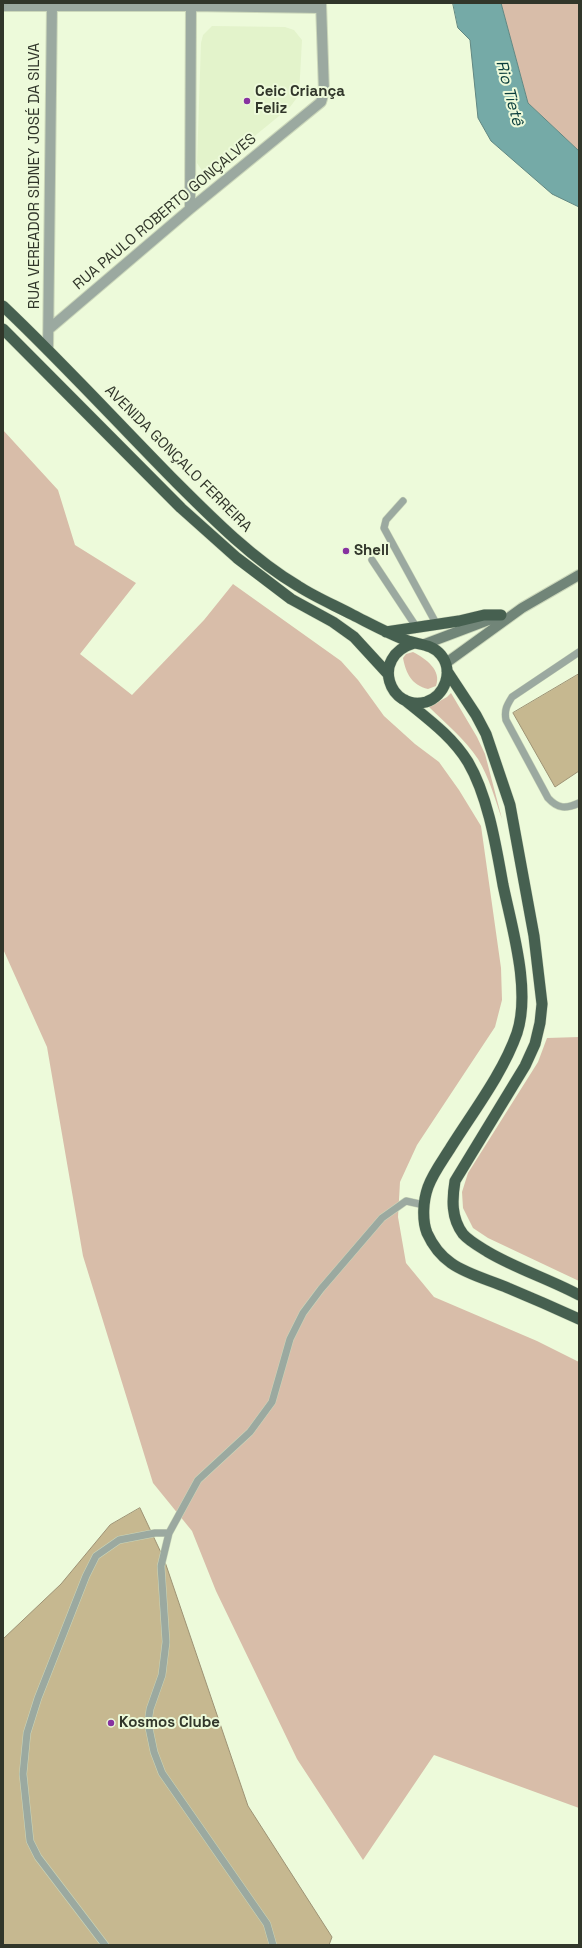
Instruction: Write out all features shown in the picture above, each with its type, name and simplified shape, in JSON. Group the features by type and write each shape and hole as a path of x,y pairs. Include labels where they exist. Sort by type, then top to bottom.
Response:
{"highway":[{"name":"AVENIDA GONÇALO FERREIRA","path":"3,306 198,504 280,575 386,632 420,644"},
{"name":"AVENIDA GONÇALO FERREIRA","path":"3,329 181,508 237,558 284,594 333,622 354,637 388,674"},
{"path":"386,632 437,625 484,615 501,615"},
{"path":"579,1295 507,1263 478,1246 463,1234 455,1217 452,1200 455,1181 525,1066 535,1044 540,1023 542,1004 534,936 510,805 486,734 446,667 441,655 434,648 420,644 404,646 395,654 389,663 388,674 392,688 438,726 469,763 491,823 516,948 522,1010 517,1033 503,1063 438,1167 428,1187 424,1205 424,1220 427,1233 437,1249 451,1263 579,1319"},
{"path":"405,700 420,702 434,698 442,690 446,681 446,667"}],"main road":[{"path":"446,667 522,608 579,575"},
{"path":"420,644 522,608"}],"street":[{"path":"3,6 52,4 321,5"},
{"name":"RUA VEREADOR SIDNEY JOSÉ DA SILVA","path":"48,350 52,4"},
{"path":"190,209 191,4"},
{"name":"RUA PAULO ROBERTO GONÇALVES","path":"49,329 190,209 322,102 324,92 321,5"}],"lane":[{"path":"403,501 386,520 384,528 437,625"},
{"path":"372,560 417,628"},
{"path":"579,652 512,697 506,706 505,713 506,720 548,798 554,805 562,808 579,803"},
{"path":"273,1945 267,1924 162,1773 154,1752 148,1723 150,1708 162,1675 166,1642 161,1566 169,1533 198,1480 250,1432 272,1402 290,1339 303,1313 321,1289 382,1218 406,1201 424,1205"},
{"path":"105,1945 38,1857 30,1841 23,1774 26,1739 38,1698 86,1576 96,1556 119,1540 155,1533 169,1533"}],"shaded area":[{"path":"501,3 579,3 579,151 528,103"},
{"name":"Ceic Criança Feliz","path":"212,26 285,27 294,30 302,40 299,95 290,107 223,162 214,172 205,175 197,163 201,43 203,35"},
{"path":"3,430 58,490 75,545 136,583 80,654 132,695 204,620 233,584 341,661 358,680 384,716 415,744 439,762 459,790 481,826 501,968 502,1000 495,1027 417,1145 400,1182 398,1217 406,1263 434,1297 537,1341 579,1362 579,1808 434,1755 363,1860 297,1759 216,1591 192,1531 153,1483 83,1256 47,1047 3,949"},
{"path":"413,652 428,662 435,670 437,675 436,686 428,689 422,687 414,682 408,674 403,658 406,654"},
{"path":"451,693 477,737 485,754 502,819 489,781 478,759 461,738 429,707 447,697"},
{"path":"579,1037 579,1281 488,1238 473,1228 463,1208 462,1192 468,1173 538,1062 547,1038"}],"water":[{"name":"Rio Tietê","path":"453,3 501,3 528,103 579,151 579,207 552,194 491,141 478,118 470,40 458,28"}],"building":[{"path":"579,674 579,771 555,787 513,713"},
{"name":"Kosmos Clube","path":"140,1508 164,1559 248,1806 332,1937 329,1945 3,1945 3,1639 61,1584 110,1525"}],"place":[{"name":"Ceic Criança Feliz","path":"247,101"},
{"name":"Shell","path":"346,551"},
{"name":"Kosmos Clube","path":"111,1723"}]}
